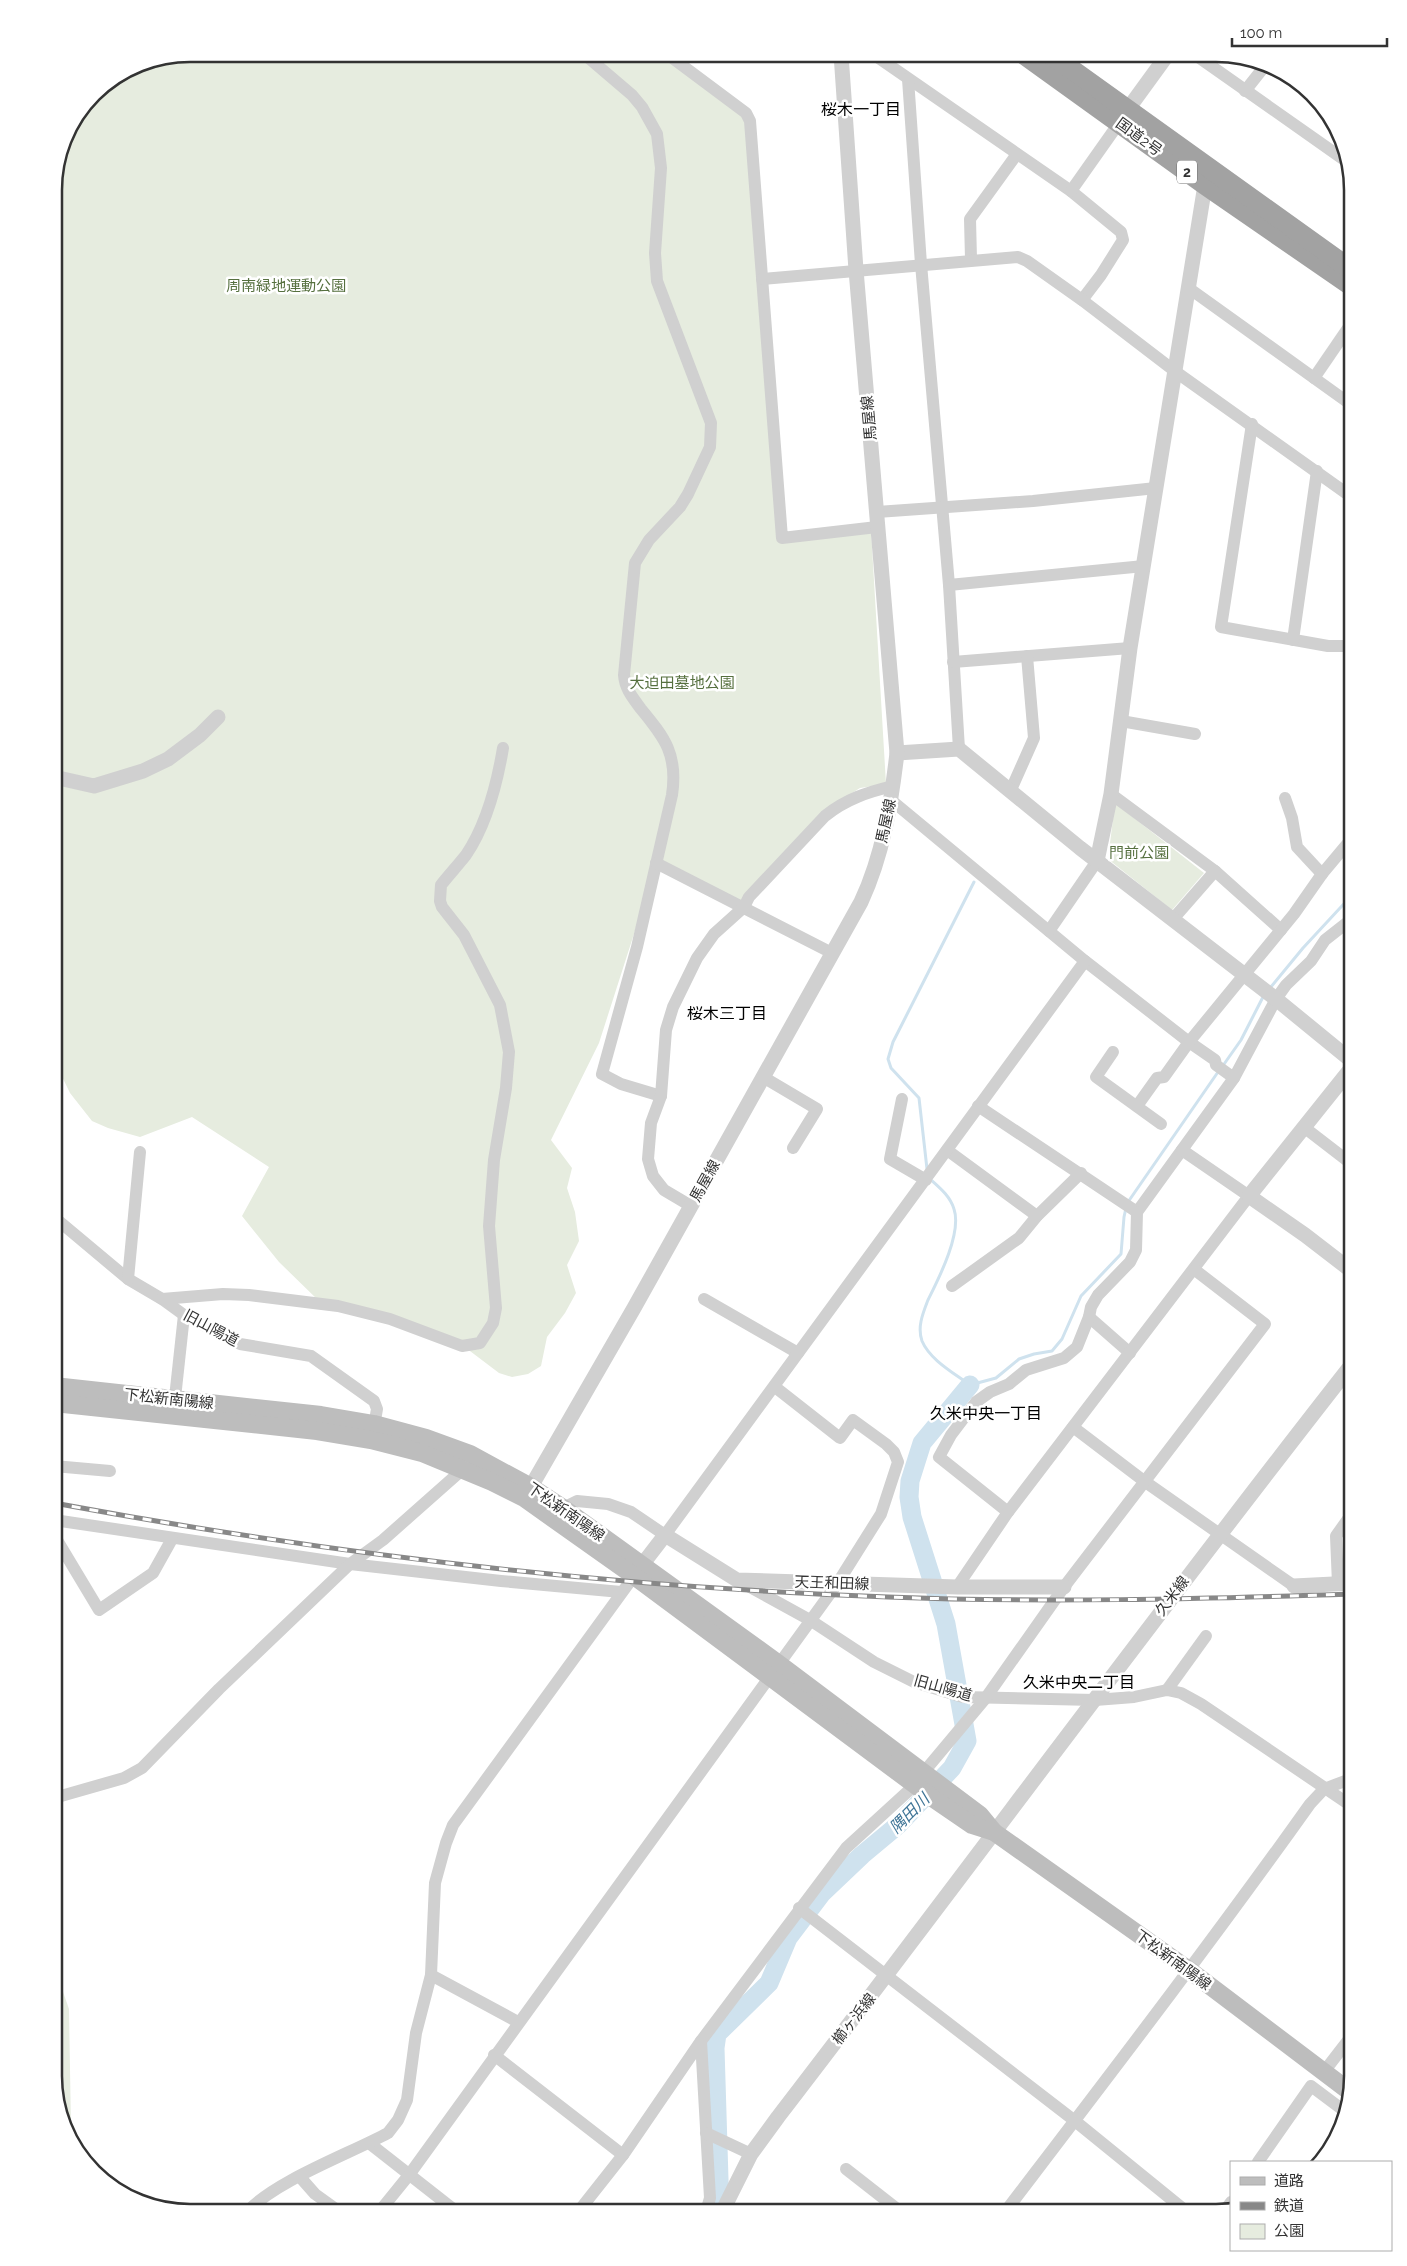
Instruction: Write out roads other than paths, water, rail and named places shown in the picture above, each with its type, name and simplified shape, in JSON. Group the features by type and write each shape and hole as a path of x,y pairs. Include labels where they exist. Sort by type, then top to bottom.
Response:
{"highway":[{"name":"国道2号","path":"1038,63 1124,116 1344,262"},
{"name":"国道2号","path":"1061,63 1205,185 1344,281"}],"main road":[{"name":"下松新南陽線","path":"62,1387 317,1431 373,1432 426,1438 470,1454 638,1571 921,1780 938,1792 980,1814 994,1832 1188,1970 1343,2087"},
{"name":"下松新南陽線","path":"62,1403 174,1407"},
{"name":"下松新南陽線","path":"373,1432 462,1470 527,1492 563,1508 638,1571"}],"street":[{"path":"595,63 632,95 642,107 656,134 661,168 655,253 658,281 711,423 710,447 701,470 680,507 644,547 635,563 624,682 634,700 662,736 674,765 672,794 637,947 602,1074 621,1084 660,1096"},
{"path":"688,63 746,113 750,121 782,538 941,507 1032,501 1156,488"},
{"name":"馬屋線","path":"527,1492 862,902 873,877 892,793 897,753 856,270 842,63"},
{"path":"886,63 1071,191 1121,232 1123,240 1102,275 1082,300"},
{"path":"1071,191 1162,63"},
{"path":"1206,63 1340,157"},
{"path":"1245,91 1261,71"},
{"path":"908,79 921,264 949,585 959,749"},
{"path":"971,259 970,219 1018,154"},
{"path":"1049,931 1098,861 1111,794 1130,648 1190,289 1205,185"},
{"path":"762,279 971,259 1018,257 1027,260 1176,372 1252,424 1344,491"},
{"path":"1190,289 1344,400"},
{"path":"1314,378 1344,333"},
{"path":"1252,424 1221,627 1328,646 1344,646"},
{"path":"1293,640 1317,471"},
{"path":"949,585 1144,566"},
{"path":"953,662 1130,648"},
{"path":"1010,792 1034,738 1027,656"},
{"path":"63,779 94,786 143,771 168,759 200,735 218,717"},
{"path":"1121,721 1195,734"},
{"path":"162,1299 240,1295 338,1306 390,1319 462,1346 480,1343 493,1323 496,1308 488,1226 509,1052 500,1005 464,935 442,906 440,891 441,885 466,854 480,829 499,771 503,748"},
{"path":"897,753 959,749 1010,792 1244,976 1276,999 1344,1056"},
{"path":"691,1206 664,1190 653,1176 648,1159 651,1123 660,1096 666,1030 674,1007 685,981 714,934 744,907 749,897 836,807 864,793 892,793 1049,931 1189,1042 1215,1060 1216,1065 1234,1078"},
{"path":"1111,794 1215,871 1281,930"},
{"path":"1285,798 1292,818 1297,847 1322,874"},
{"path":"1137,1106 1157,1078 1164,1077 1189,1042 1281,930 1322,874 1344,848"},
{"path":"656,863 832,952"},
{"path":"1173,919 1215,871"},
{"path":"1008,1512 939,1457 951,1435 976,1402 990,1392 1009,1384 1026,1370 1064,1358 1077,1348 1091,1307 1098,1295 1130,1262 1136,1250 1137,1212 1234,1078 1276,999 1286,985 1311,961 1325,940 1344,925"},
{"path":"256,2203 300,2177 388,2134 398,2120 407,2100 416,2033 430,1976 435,1883 446,1843 454,1825 621,1592 775,1387 1085,961"},
{"path":"1113,1052 1096,1077 1161,1124"},
{"path":"763,1076 818,1109 793,1148"},
{"path":"956,1587 1008,1512 1195,1270 1249,1196 1305,1128 1344,1076"},
{"path":"902,1099 890,1159 926,1180"},
{"path":"978,1106 1137,1212"},
{"path":"1305,1128 1344,1158"},
{"path":"947,1150 1037,1216"},
{"path":"1182,1150 1305,1235 1344,1265"},
{"path":"128,1279 140,1152"},
{"path":"952,1286 1019,1238 1037,1216 1081,1173"},
{"name":"旧山陽道","path":"62,1224 128,1279 162,1299 184,1315 240,1344 311,1356 374,1401 377,1409 373,1432"},
{"path":"585,2203 623,2155 701,2041 799,1908 846,1848 921,1780 985,1699 1064,1587 1265,1324 1195,1270"},
{"path":"704,1299 798,1353"},
{"path":"174,1407 184,1315"},
{"path":"1089,1317 1130,1353"},
{"name":"久米線","path":"994,1832 1219,1534 1344,1374"},
{"path":"386,2203 838,1584 881,1514 898,1462 894,1452 853,1420 840,1438 775,1387"},
{"path":"1073,1427 1144,1482 1294,1586 1344,1584"},
{"path":"62,1467 110,1471"},
{"path":"62,1796 124,1778 142,1768 220,1689 350,1564 383,1540 462,1470"},
{"path":"563,1508 577,1501 608,1504 631,1512 665,1535"},
{"path":"62,1521 350,1564 621,1592"},
{"path":"1344,1525 1336,1536 1344,1574"},
{"name":"天王和田線","path":"665,1535 737,1580 956,1587 1064,1587"},
{"path":"62,1549 99,1610 152,1573 172,1539"},
{"name":"旧山陽道","path":"737,1580 810,1620 874,1662 914,1682 963,1697 1095,1700 1134,1697 1167,1690"},
{"path":"1206,1636 1167,1690 1181,1693 1201,1704 1344,1801"},
{"path":"1011,2204 1227,1921 1310,1804 1324,1788 1344,1781"},
{"name":"櫛ヶ浜線","path":"726,2204 751,2154 994,1832"},
{"path":"799,1908 1075,2121 1177,2204"},
{"path":"430,1976 518,2022"},
{"path":"701,2041 710,2198 708,2204"},
{"path":"494,2054 623,2155"},
{"path":"1323,2073 1344,2054"},
{"path":"1259,2161 1311,2086 1340,2108"},
{"path":"706,2132 751,2154"},
{"path":"369,2144 446,2203"},
{"path":"846,2169 891,2204"},
{"path":"300,2177 315,2194 328,2203"}],"waterway":[{"path":"927,1169 919,1098 891,1068 888,1059 893,1042 974,882"},
{"path":"1270,988 1303,948 1344,904"},
{"path":"1222,1067 1241,1040 1264,995"},
{"path":"1128,1202 1218,1072"},
{"path":"930,1179 950,1200 956,1219 948,1255 928,1300 920,1325 921,1336 926,1348 936,1360 970,1385 996,1378 1019,1359 1052,1351 1062,1339 1081,1296 1121,1254 1126,1208"},
{"name":"隅田川","path":"720,2204 715,2048 717,2034 769,1983 788,1938 822,1893 862,1855 898,1825 952,1768 967,1741 946,1624 912,1517 909,1497 910,1481 922,1443 970,1385"}],"railway":[{"path":"62,1504 261,1538 365,1553 573,1576 678,1585 888,1597 1004,1600 1179,1599 1344,1594"}],"district":[{"name":"桜木一丁目","path":"861,109"},
{"name":"桜木三丁目","path":"727,1013"},
{"name":"久米中央一丁目","path":"986,1413"},
{"name":"久米中央二丁目","path":"1079,1682"}],"park label":[{"name":"周南緑地運動公園","path":"286,286"},
{"name":"大迫田墓地公園","path":"682,683"},
{"name":"門前公園","path":"1139,853"}]}
